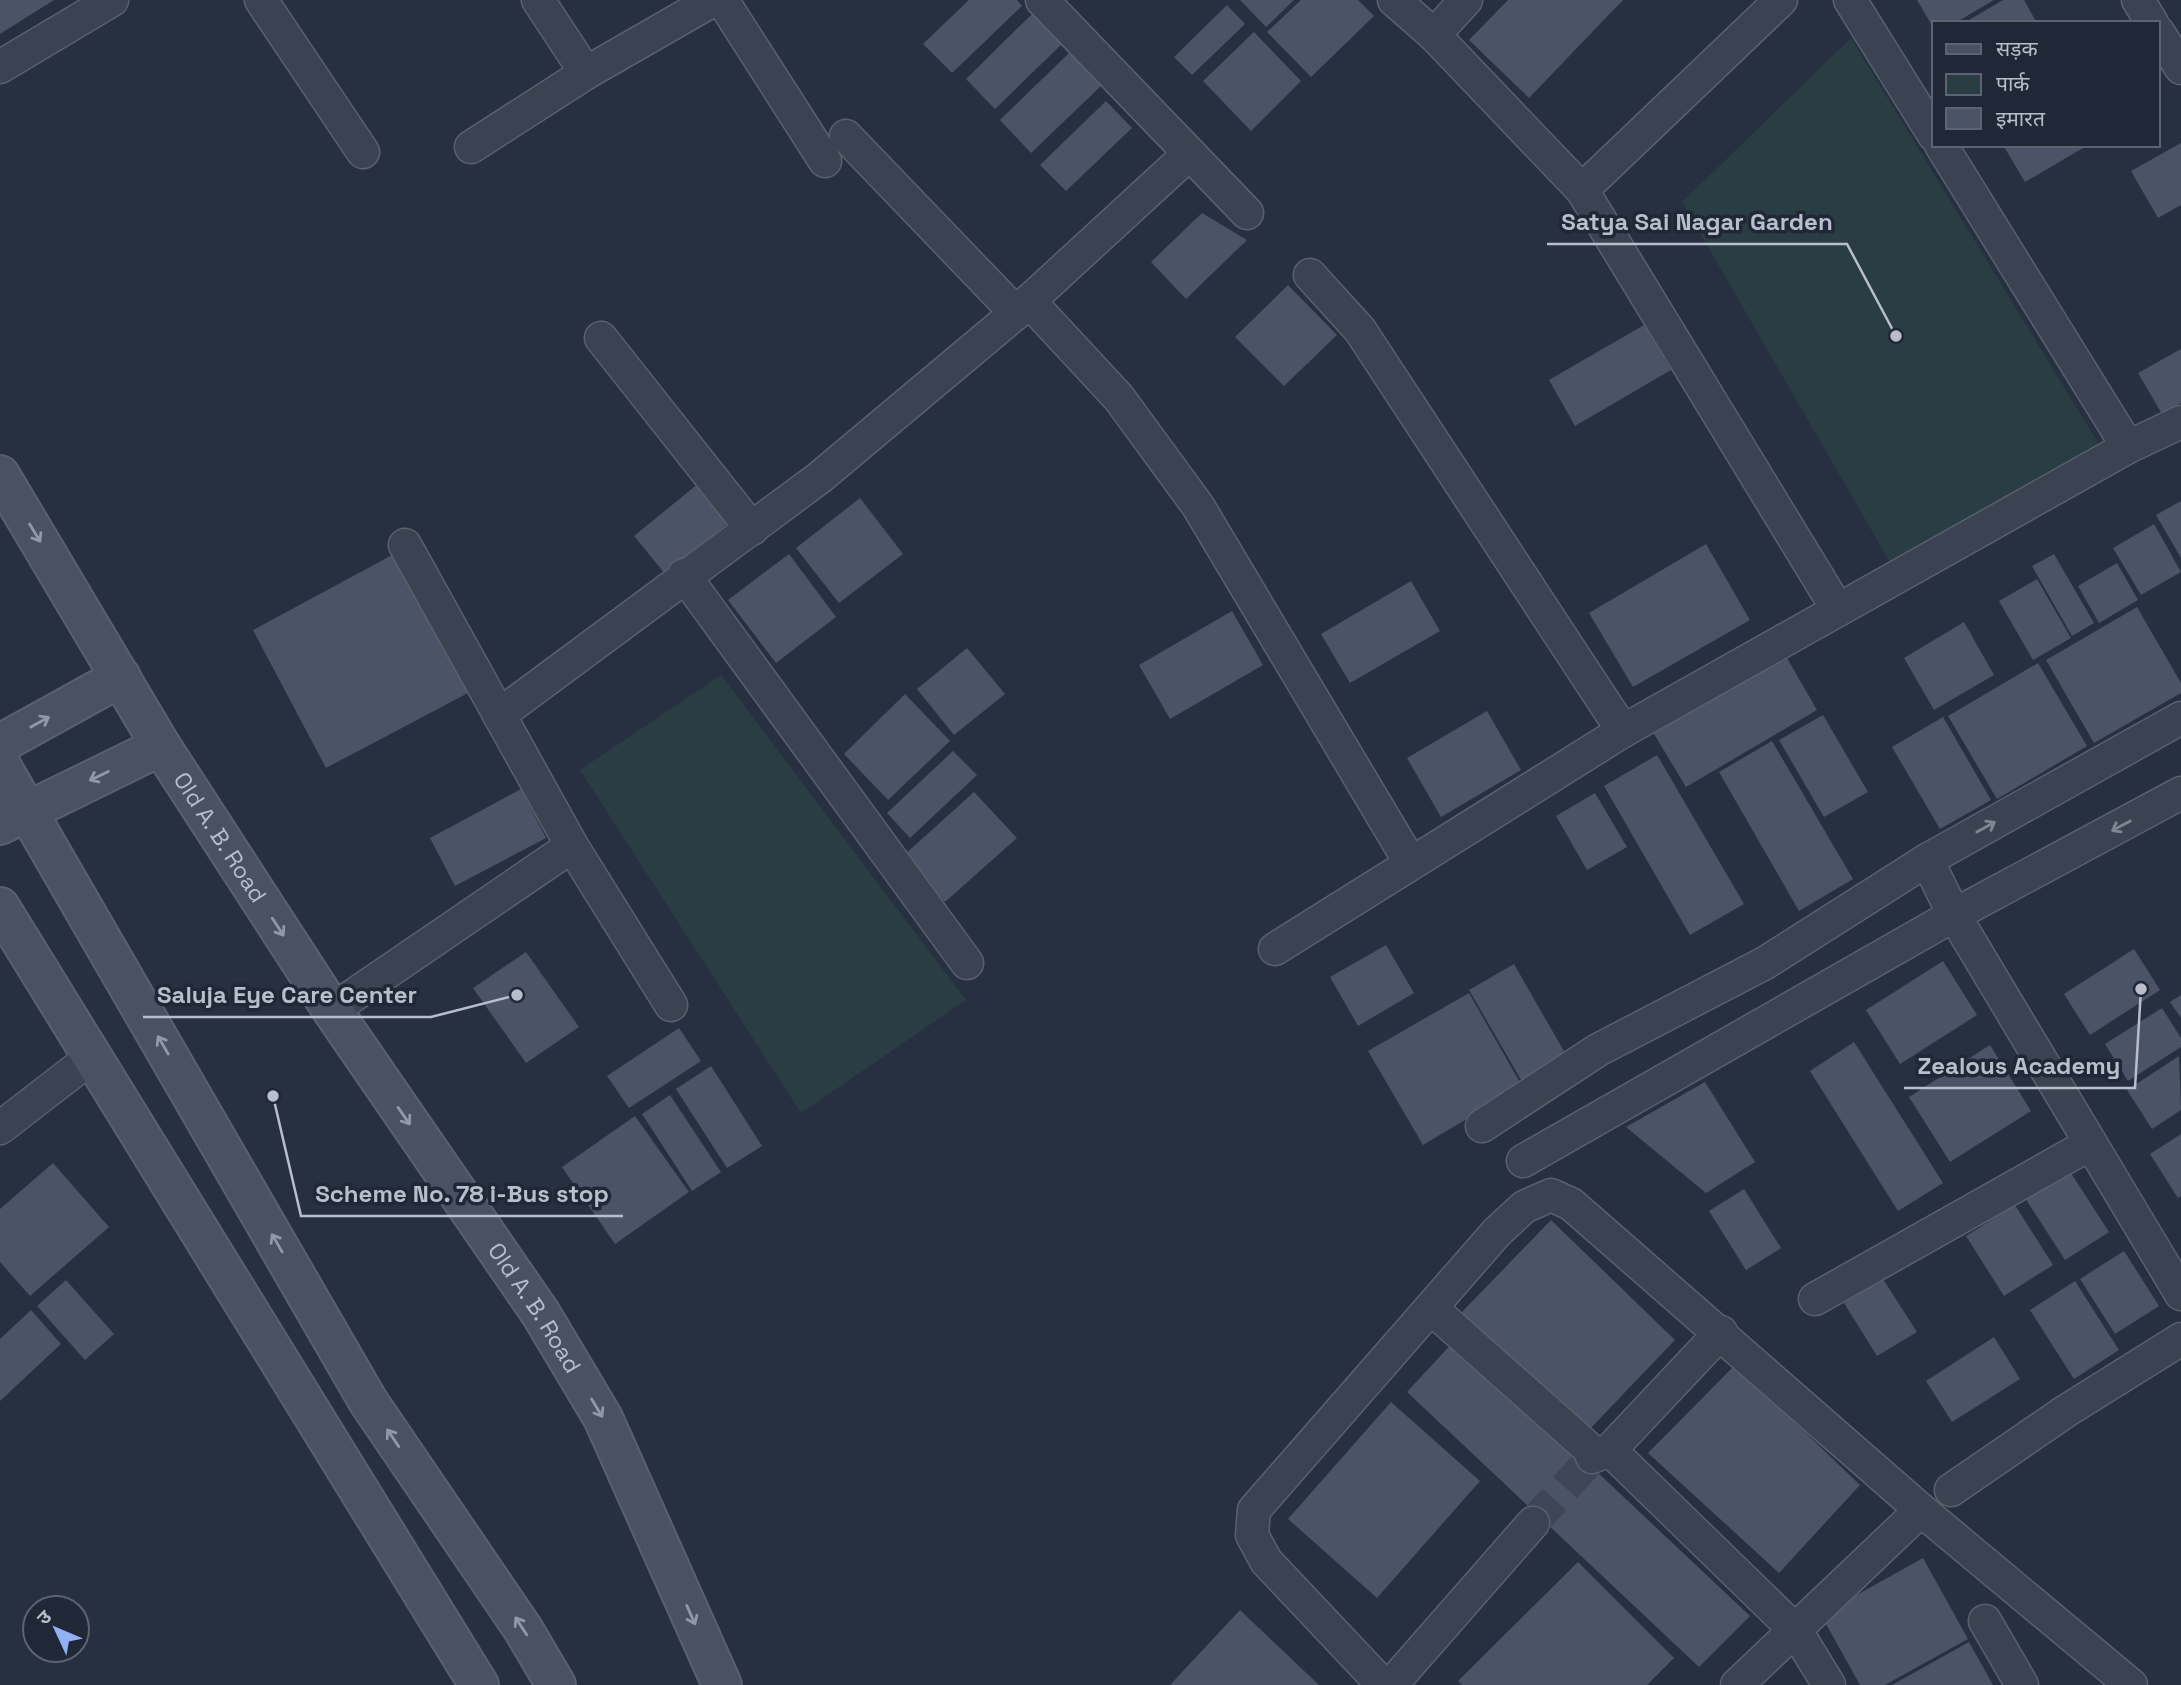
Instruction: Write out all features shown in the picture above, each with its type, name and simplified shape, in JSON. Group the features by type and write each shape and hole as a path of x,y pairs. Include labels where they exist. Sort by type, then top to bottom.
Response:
{"main road":[{"path":"0,475 121,677 0,744"},
{"name":"Old A. B. Road","path":"121,677 161,746 332,1010 541,1314 603,1418 722,1685"},
{"path":"14,818 161,746"},
{"path":"0,764 14,818 368,1401 523,1629 556,1685"},
{"path":"0,907 479,1685"}],"street":[{"path":"0,67 112,0"},
{"path":"261,0 363,152"},
{"path":"538,0 586,73"},
{"path":"471,147 586,73 713,0"},
{"path":"723,0 825,161"},
{"path":"1043,0 1247,213"},
{"path":"1394,0 1434,35 1581,190 1838,610"},
{"path":"1434,35 1466,0"},
{"path":"1581,190 1781,0"},
{"path":"1850,0 1932,132"},
{"path":"2138,0 2151,21"},
{"path":"2160,35 2180,63"},
{"path":"846,136 1119,398 1198,506 1410,862"},
{"path":"1942,147 2128,447"},
{"path":"499,715 684,575 752,529 819,478 1023,307 1189,154"},
{"path":"1310,275 1367,340 1623,731"},
{"path":"601,338 752,529"},
{"path":"1275,949 1623,731 2128,447 2181,422"},
{"path":"405,545 572,846 671,1005"},
{"path":"684,575 967,963"},
{"path":"1482,1126 1598,1050 1765,963 1927,860 2181,718"},
{"path":"1523,1161 1954,915 2177,804"},
{"path":"332,1010 572,846"},
{"path":"1927,860 1954,915 2181,1294"},
{"path":"0,1128 92,1057"},
{"path":"1815,1299 2090,1144"},
{"path":"1383,1685 1266,1561 1252,1535 1254,1510 1506,1224 1524,1207 1551,1195 1571,1204 1922,1510 2132,1685"},
{"path":"1431,1308 1796,1631 1829,1685"},
{"path":"1598,1455 1721,1332"},
{"path":"1951,1490 2066,1411 2181,1339"},
{"path":"1737,1685 1922,1510"},
{"path":"1391,1685 1534,1523"},
{"path":"1985,1621 2022,1685"}],"green space":[{"path":"1851,38 2114,469 1906,590 1682,202"},
{"path":"721,675 966,1000 801,1113 580,770"}],"building":[{"path":"0,0 54,0 0,34"},
{"path":"969,0 1017,0 1022,6 952,73 923,44"},
{"path":"1240,0 1294,0 1266,27"},
{"path":"1301,0 1358,0 1374,16 1311,77 1267,32"},
{"path":"1508,0 1623,0 1529,98 1469,40"},
{"path":"1917,0 1994,0 1958,21 1932,21 1932,26"},
{"path":"2003,0 2024,0 2036,21 1967,21"},
{"path":"1227,5 1245,24 1192,75 1174,57"},
{"path":"1034,12 1064,42 995,109 966,79"},
{"path":"1254,32 1301,81 1251,131 1203,81"},
{"path":"1071,51 1102,85 1031,153 1000,120"},
{"path":"1106,101 1132,128 1066,191 1040,165"},
{"path":"2181,143 2181,205 2158,218 2131,171"},
{"path":"2004,147 2085,147 2025,182"},
{"path":"1202,213 1247,240 1186,299 1151,262"},
{"path":"1288,285 1337,335 1284,386 1235,337"},
{"path":"1644,325 1671,370 1575,426 1549,380"},
{"path":"2181,349 2181,403 2162,414 2138,373"},
{"path":"699,483 730,521 666,575 634,536"},
{"path":"860,498 903,554 839,603 796,548"},
{"path":"2181,501 2181,558 2156,515"},
{"path":"2154,524 2181,572 2141,595 2113,548"},
{"path":"1706,544 1750,620 1633,687 1589,613"},
{"path":"394,554 468,693 326,768 253,630"},
{"path":"789,554 836,617 776,663 728,600"},
{"path":"2054,554 2094,623 2072,636 2032,566"},
{"path":"2117,563 2138,600 2099,623 2078,586"},
{"path":"2037,579 2071,638 2033,660 1999,601"},
{"path":"1411,581 1440,631 1350,683 1321,634"},
{"path":"2137,607 2181,683 2181,693 2094,743 2046,660"},
{"path":"1232,611 1263,665 1170,719 1139,665"},
{"path":"1964,622 1994,675 1934,710 1904,658"},
{"path":"1780,646 1817,710 1686,787 1648,724"},
{"path":"967,648 1005,694 954,735 917,689"},
{"path":"2038,663 2087,746 1997,799 1948,716"},
{"path":"905,694 950,741 888,800 844,754"},
{"path":"1487,711 1521,770 1441,817 1407,758"},
{"path":"1823,715 1868,792 1824,817 1779,740"},
{"path":"1943,717 1991,800 1940,829 1892,747"},
{"path":"1772,741 1853,879 1799,911 1719,772"},
{"path":"953,751 977,775 910,838 887,813"},
{"path":"1657,755 1744,904 1690,935 1604,786"},
{"path":"521,789 546,838 455,886 430,838"},
{"path":"974,792 1017,838 945,902 903,856"},
{"path":"1595,793 1627,847 1587,870 1556,816"},
{"path":"1386,945 1414,993 1358,1026 1330,977"},
{"path":"2134,949 2160,990 2090,1035 2064,994"},
{"path":"526,952 579,1027 526,1063 473,988"},
{"path":"1943,961 1977,1015 1900,1064 1866,1010"},
{"path":"1514,964 1569,1060 1524,1085 1469,990"},
{"path":"1469,993 1522,1086 1423,1145 1368,1051"},
{"path":"2181,995 2181,1018 2170,1002"},
{"path":"2162,1008 2181,1038 2181,1047 2128,1081 2105,1044"},
{"path":"679,1028 701,1061 629,1108 607,1076"},
{"path":"1854,1042 1943,1183 1898,1211 1810,1071"},
{"path":"1990,1045 2031,1111 1950,1162 1909,1097"},
{"path":"2179,1056 2181,1110 2152,1129 2127,1090"},
{"path":"711,1066 762,1146 727,1168 676,1089"},
{"path":"1705,1082 1755,1162 1706,1193 1626,1127"},
{"path":"670,1095 721,1172 692,1191 642,1114"},
{"path":"635,1116 689,1192 615,1244 562,1167"},
{"path":"2181,1134 2181,1196 2178,1198 2150,1154"},
{"path":"53,1163 109,1227 30,1296 0,1262 0,1209"},
{"path":"2069,1170 2109,1232 2065,1260 2025,1198"},
{"path":"1744,1189 1781,1248 1746,1270 1709,1211"},
{"path":"2015,1205 2053,1265 2004,1296 1966,1236"},
{"path":"1551,1220 1675,1340 1586,1433 1461,1313"},
{"path":"2124,1251 2159,1306 2115,1334 2080,1279"},
{"path":"1883,1279 1917,1332 1877,1356 1844,1303"},
{"path":"66,1280 114,1334 85,1360 37,1306"},
{"path":"2075,1281 2119,1350 2074,1379 2030,1310"},
{"path":"31,1310 61,1344 0,1401 0,1339"},
{"path":"1994,1337 2020,1379 1952,1422 1926,1381"},
{"path":"1456,1339 1750,1616 1699,1667 1407,1392"},
{"path":"1735,1365 1860,1485 1779,1573 1648,1453"},
{"path":"1391,1402 1480,1481 1377,1598 1288,1519"},
{"path":"1923,1558 1968,1639 1885,1685 1860,1685 1821,1615"},
{"path":"1578,1562 1674,1658 1647,1685 1462,1685 1458,1681"},
{"path":"1240,1610 1319,1685 1170,1685"},
{"path":"1969,1642 1993,1685 1892,1685"}],"tunnel":[{"path":"1533,1523 1589,1461"}],"place":[{"name":"Satya Sai Nagar Garden","path":"1896,336"},
{"name":"Zealous Academy","path":"2141,989"},
{"name":"Saluja Eye Care Center","path":"517,995"},
{"name":"Scheme No. 78 i-Bus stop","path":"273,1096"}]}
